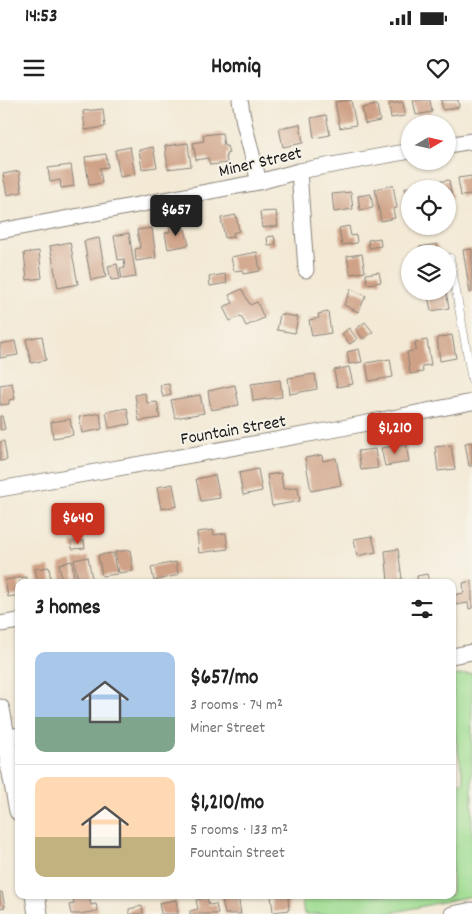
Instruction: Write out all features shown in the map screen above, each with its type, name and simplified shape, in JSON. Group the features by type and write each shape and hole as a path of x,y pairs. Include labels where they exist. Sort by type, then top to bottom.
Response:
{"street":[{"path":"240,100 259,182"},
{"path":"456,143 472,140"},
{"name":"Miner Street","path":"0,231 259,182 299,171 401,154"},
{"path":"299,171 306,270"},
{"name":"Fountain Street","path":"0,489 337,429 472,402"},
{"path":"0,624 15,622"},
{"path":"456,655 472,652"},
{"path":"0,709 8,737 15,784"},
{"path":"36,899 38,914"},
{"path":"452,914 472,910"}],"lane":[{"path":"456,291 472,380"}],"green space":[{"path":"472,673 472,896 385,914 304,914 302,899 456,899 456,784 464,782 456,741 456,676"}],"building":[{"path":"351,100 356,125 340,128 335,102"},
{"path":"413,100 430,100 432,112 416,115"},
{"path":"441,100 458,100 459,107 443,110"},
{"path":"403,102 405,115 391,118 389,104"},
{"path":"377,105 380,121 365,124 362,108"},
{"path":"103,109 105,127 85,130 83,111"},
{"path":"326,115 330,135 314,138 311,118"},
{"path":"300,124 303,143 283,147 279,128"},
{"path":"222,133 224,146 227,146 229,153 226,154 227,163 210,165 208,158 196,160 193,143 204,141 203,135"},
{"path":"188,143 191,166 168,169 165,146"},
{"path":"130,147 135,174 120,177 115,150"},
{"path":"153,147 157,167 142,169 139,150"},
{"path":"106,154 108,167 100,168 102,183 89,185 85,157"},
{"path":"71,165 74,186 61,188 60,180 50,182 48,168"},
{"path":"19,171 22,192 7,195 3,174"},
{"path":"472,176 472,195 461,196 458,178"},
{"path":"393,185 397,208 393,209 395,218 381,221 375,189"},
{"path":"351,192 353,209 334,212 332,194"},
{"path":"371,194 373,208 360,210 358,196"},
{"path":"276,211 278,226 262,228 260,212"},
{"path":"236,215 239,231 233,233 234,237 225,238 221,218"},
{"path":"178,224 179,230 185,229 189,245 168,249 165,233 170,232 169,226"},
{"path":"349,226 351,236 356,235 357,243 342,245 339,228"},
{"path":"152,228 156,258 136,261 135,249 140,248 137,230"},
{"path":"129,233 136,277 122,279 120,268 125,268 124,259 118,260 114,236"},
{"path":"274,236 276,245 268,246 267,237"},
{"path":"99,238 106,277 91,280 84,241"},
{"path":"380,238 381,246 369,248 368,240"},
{"path":"70,242 78,284 58,288 50,246"},
{"path":"472,249 472,292 470,293 463,250"},
{"path":"39,251 42,278 27,280 24,253"},
{"path":"257,252 260,271 243,274 242,270 234,271 231,257"},
{"path":"362,254 365,272 350,274 347,256"},
{"path":"117,264 120,279 111,280 108,266"},
{"path":"379,272 381,282 367,284 366,274"},
{"path":"225,274 227,283 210,286 209,277"},
{"path":"242,289 250,305 257,302 264,318 246,326 241,316 230,321 223,307 233,303 229,295"},
{"path":"351,289 366,296 358,312 344,305"},
{"path":"429,300 448,300 449,308 431,311"},
{"path":"328,312 331,333 312,336 309,320 319,318 318,314"},
{"path":"280,314 298,317 295,333 277,330"},
{"path":"365,322 373,332 363,339 356,329"},
{"path":"349,328 357,339 350,344 342,334"},
{"path":"452,335 456,358 440,361 437,338"},
{"path":"42,336 46,360 31,363 26,339"},
{"path":"427,340 431,365 422,366 423,372 410,374 407,352 416,350 415,342"},
{"path":"15,341 18,355 0,358 0,344"},
{"path":"359,349 362,362 349,364 347,352"},
{"path":"390,359 393,377 369,381 366,363"},
{"path":"349,367 353,384 337,387 334,370"},
{"path":"315,374 317,389 290,394 288,378"},
{"path":"280,380 282,397 253,401 251,384"},
{"path":"12,383 15,399 9,400 9,404 0,405 0,385"},
{"path":"169,384 171,395 163,397 160,385"},
{"path":"235,385 239,405 211,410 208,391"},
{"path":"145,393 147,403 157,402 160,418 139,421 135,395"},
{"path":"200,395 204,413 175,418 171,400"},
{"path":"127,408 130,424 109,428 106,412"},
{"path":"100,413 102,429 82,433 79,417"},
{"path":"0,416 2,416 5,429 0,430"},
{"path":"70,419 73,435 53,438 51,422"},
{"path":"4,441 7,460 0,461 0,442"},
{"path":"472,442 472,466 469,466 465,443"},
{"path":"406,444 409,462 385,466 381,448"},
{"path":"451,445 455,469 438,471 435,447"},
{"path":"375,449 378,468 361,470 358,451"},
{"path":"322,455 323,461 336,458 341,485 311,491 305,458"},
{"path":"258,469 262,491 243,495 239,473"},
{"path":"281,473 283,489 298,487 300,501 272,506 267,475"},
{"path":"215,475 220,498 201,501 196,479"},
{"path":"173,484 177,506 161,509 157,487"},
{"path":"213,530 214,535 226,533 228,549 199,553 197,532"},
{"path":"372,536 376,552 357,556 354,539"},
{"path":"84,541 85,548 72,549 71,542"},
{"path":"398,549 402,579 388,579 385,551"},
{"path":"130,550 133,571 119,573 115,552"},
{"path":"113,553 117,574 102,576 98,555"},
{"path":"88,557 92,578 78,579 74,560"},
{"path":"72,561 75,579 62,579 59,564"},
{"path":"176,562 178,575 154,579 151,567"},
{"path":"49,567 51,579 37,579 35,569"},
{"path":"427,574 428,579 418,579 417,576"},
{"path":"26,577 26,579 15,579 15,596 8,597 5,580"},
{"path":"472,581 472,608 469,609 468,603 456,605 456,595 464,593 463,583"},
{"path":"0,892 2,892 5,907 0,908"},
{"path":"73,899 90,899 91,905 96,904 98,911 71,914 69,905 74,904"},
{"path":"207,899 209,905 216,904 218,914 190,914 190,911 198,909 196,900"},
{"path":"222,899 239,899 241,914 225,914"},
{"path":"271,899 288,899 289,910 273,912"},
{"path":"176,900 178,914 161,914 159,903"},
{"path":"142,906 143,914 129,914 129,909"}]}
